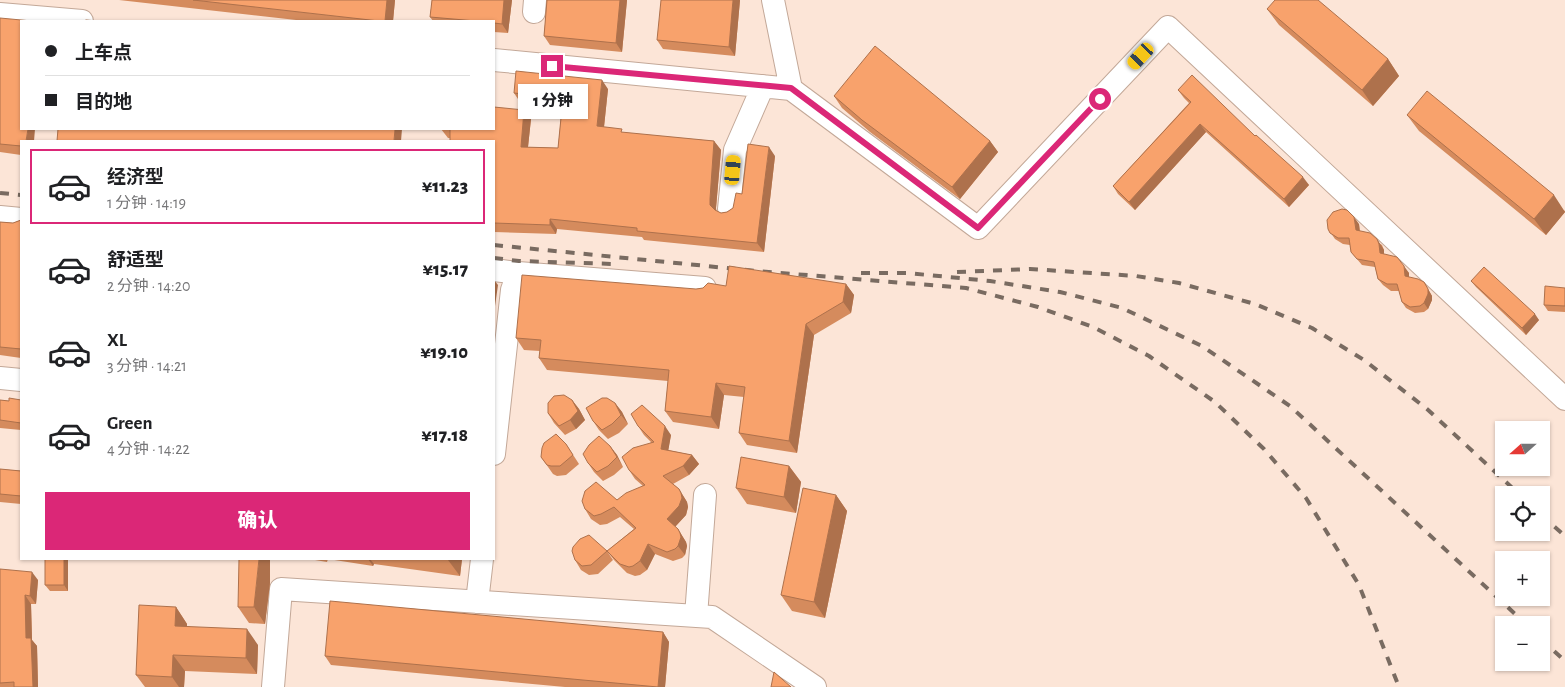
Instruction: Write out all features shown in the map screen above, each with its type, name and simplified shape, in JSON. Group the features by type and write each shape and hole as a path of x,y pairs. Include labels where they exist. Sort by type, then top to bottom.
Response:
{"street":[{"path":"773,0 791,88"},
{"path":"0,14 70,20"},
{"path":"495,60 791,88 978,228 1168,27 1565,399"},
{"path":"729,209 735,150 763,86"},
{"path":"0,217 20,219"},
{"path":"495,270 705,288"},
{"path":"495,435 512,290 518,273"},
{"path":"0,378 20,380"},
{"path":"696,616 705,495"},
{"path":"477,602 482,560"},
{"path":"273,687 282,589 712,617 815,687"}],"building":[{"path":"193,0 387,0 385,20 370,20"},
{"path":"432,0 504,0 502,24 495,23 495,20 430,17"},
{"path":"547,0 620,0 616,43 544,36"},
{"path":"661,0 733,0 729,47 657,40"},
{"path":"1275,0 1318,0 1388,59 1362,90 1267,9"},
{"path":"0,18 21,20 20,130 28,130 26,140 20,140 20,146 0,144"},
{"path":"875,46 990,141 952,187 862,120 834,96"},
{"path":"516,71 602,80 597,126 622,129 621,132 714,141 710,205 721,213 733,208 736,193 742,194 748,144 769,147 757,243 637,231 637,228 550,219 550,225 495,223 495,140 450,140 450,130 495,130 495,107 524,110 521,147 558,148 563,98 514,93"},
{"path":"1192,75 1255,136 1303,177 1284,199 1200,124 1129,202 1113,186 1191,102 1178,90"},
{"path":"1427,91 1554,195 1534,219 1407,115"},
{"path":"58,130 395,130 394,140 57,140"},
{"path":"1342,209 1347,210 1354,217 1356,230 1370,233 1377,239 1380,253 1397,257 1404,266 1405,276 1424,282 1428,289 1428,294 1424,303 1420,306 1410,307 1402,302 1397,284 1387,284 1378,279 1374,262 1357,259 1351,252 1349,238 1338,238 1330,233 1327,220 1333,212"},
{"path":"20,220 20,349 0,347 0,222 13,223"},
{"path":"729,266 846,284 843,302 806,324 789,441 739,433 745,387 716,383 711,417 665,411 669,370 539,358 541,340 516,338 522,275 696,289 703,288 708,283 726,286"},
{"path":"1484,267 1535,314 1522,328 1471,281"},
{"path":"1545,286 1565,288 1565,306 1544,305"},
{"path":"564,395 572,400 578,411 570,420 559,426 548,413 548,403 554,396"},
{"path":"9,398 20,400 20,423 0,420 0,400 9,401"},
{"path":"602,398 607,398 615,403 621,415 602,430 593,421 586,408"},
{"path":"642,405 665,426 661,449 692,455 683,466 663,476 679,489 681,493 682,498 679,506 667,519 680,533 681,537 678,546 667,552 648,544 640,561 629,567 620,564 607,551 636,528 614,507 594,516 585,509 582,501 585,491 596,482 617,500 626,493 645,485 629,470 622,457 633,448 654,442 638,426 631,414"},
{"path":"556,434 573,455 560,466 551,466 547,465 541,457 542,448 544,443"},
{"path":"599,436 610,446 617,457 608,466 597,472 588,463 583,454"},
{"path":"741,457 789,466 784,497 736,488"},
{"path":"0,469 20,471 20,496 0,494"},
{"path":"803,488 836,495 814,602 781,595"},
{"path":"589,535 607,551 591,565 582,566 575,560 572,551 580,539"},
{"path":"45,560 64,560 64,585 45,585"},
{"path":"239,560 259,560 254,607 238,607"},
{"path":"0,569 32,572 30,596 25,595 26,638 31,638 33,687 14,687 14,682 0,683"},
{"path":"330,601 663,632 658,687 325,656"},
{"path":"139,605 176,607 175,626 247,629 246,658 173,655 172,677 136,675"},
{"path":"774,672 791,687 771,687"}],"railway":[{"path":"0,193 20,195"},
{"path":"495,245 757,271 966,288 1038,307 1093,327 1149,356 1215,402 1264,449 1306,498 1359,585 1399,687"},
{"path":"495,258 519,261 614,264"},
{"path":"957,272 1030,269 1136,276 1179,283 1255,304 1312,328 1364,360 1427,409 1510,486"},
{"path":"861,273 907,273 990,281 1060,292 1122,308 1202,346 1290,406 1517,616"},
{"path":"1550,523 1565,536"},
{"path":"1550,647 1565,661"}],"route":[{"path":"552,66 791,88 978,228 1100,99"}]}
